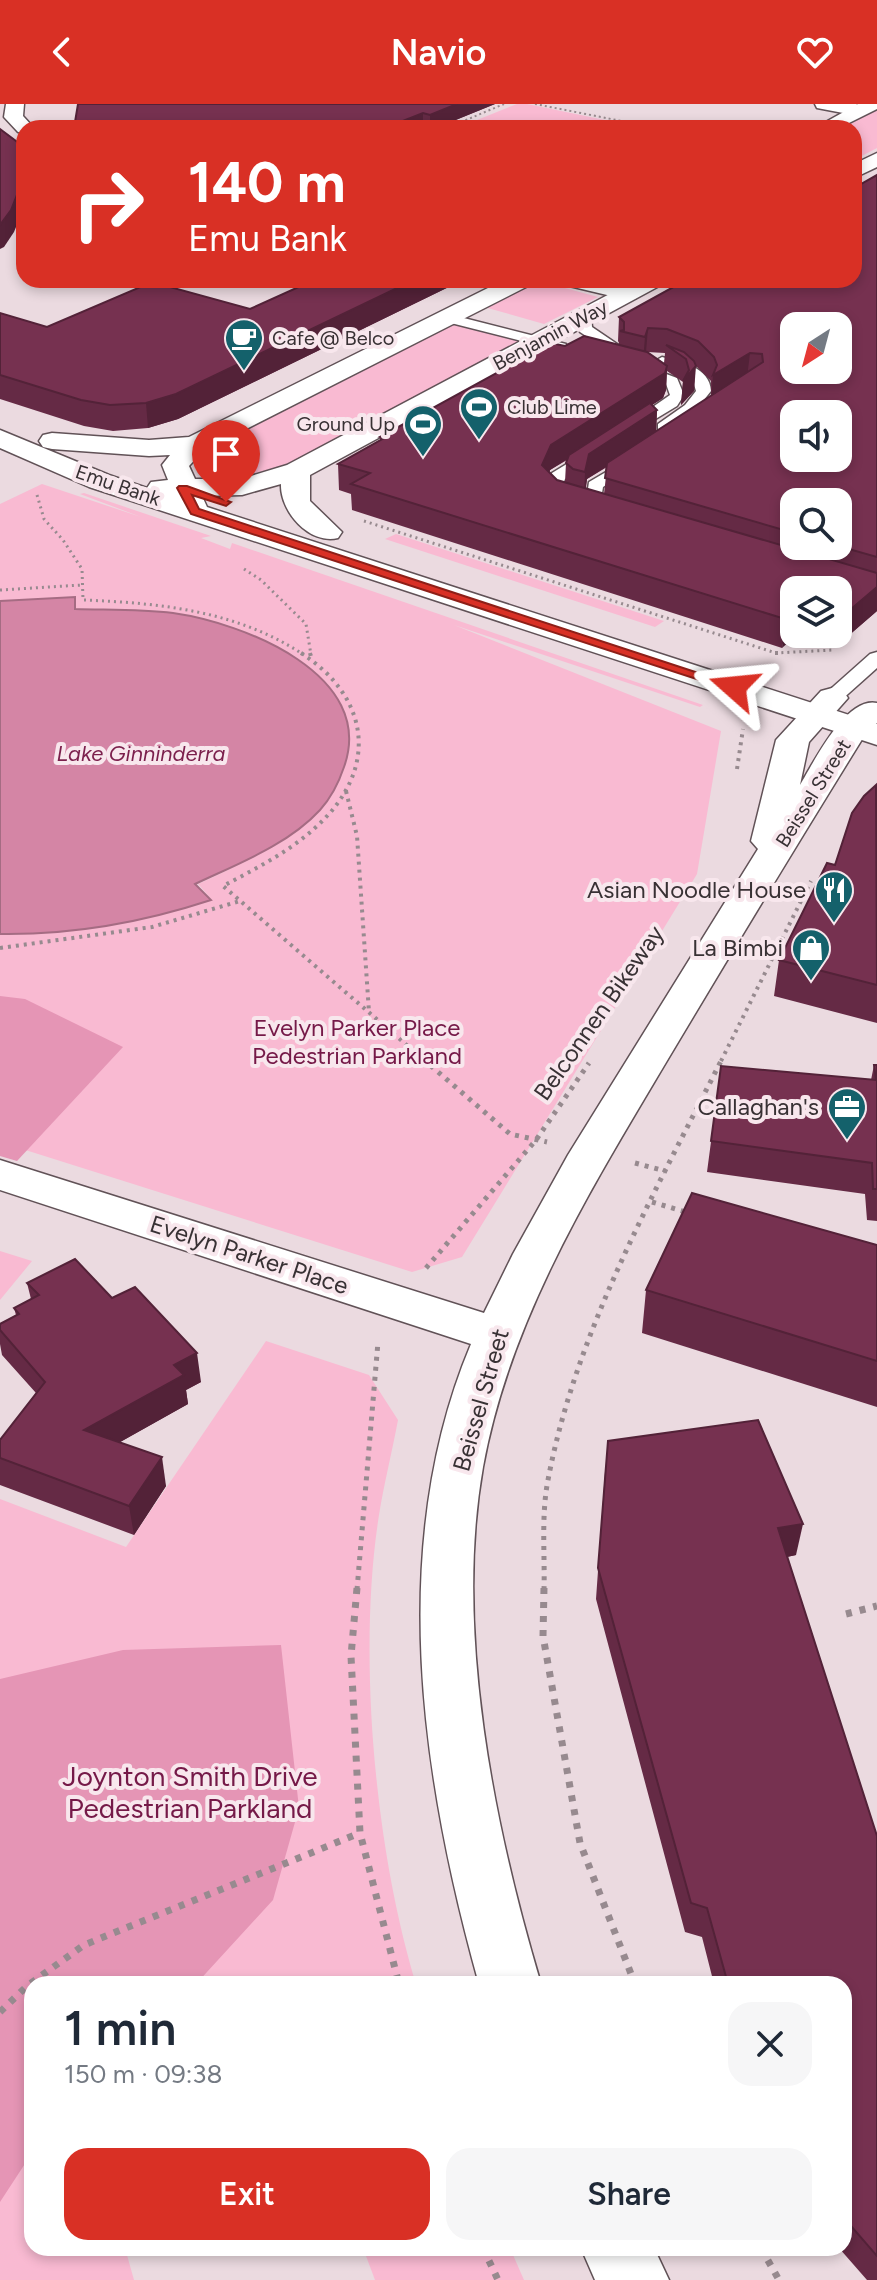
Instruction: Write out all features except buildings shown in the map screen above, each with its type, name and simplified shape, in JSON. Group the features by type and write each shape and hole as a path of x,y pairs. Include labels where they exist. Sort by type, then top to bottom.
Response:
{"main road":[{"path":"824,104 865,107"},
{"path":"840,120 865,107"},
{"path":"189,500 175,465 194,445 506,288"},
{"name":"Benjamin Way","path":"189,500 297,471 509,357 558,345 584,317 635,288"},
{"name":"Emu Bank","path":"0,431 52,441 189,500 823,706 871,718"},
{"name":"Emu Bank","path":"0,438 120,488 339,524 823,706"},
{"path":"52,441 149,448 194,445"},
{"path":"297,471 292,495 297,507 339,524"},
{"name":"Beissel Street","path":"760,879 793,740 823,706"},
{"name":"Beissel Street","path":"508,1976 490,1920 458,1768 448,1640 450,1548 459,1464 497,1335 590,1153 760,879 871,718"},
{"name":"Evelyn Parker Place","path":"0,1175 497,1335"},
{"path":"620,2256 634,2280"}],"lane":[{"path":"456,314 558,345 615,349 681,366 704,384 704,397 691,408 578,486 607,506"},
{"path":"584,317 585,329 615,349"},
{"path":"509,357 558,345"},
{"path":"600,357 663,375 676,387 677,395 672,403 558,476 552,491 564,501 607,506"},
{"path":"607,506 595,485 714,409"},
{"path":"823,706 877,658"}],"path":[{"path":"466,120 504,104"},
{"path":"535,104 616,120"},
{"path":"36,492 44,519 63,540 82,569 83,600 175,607 255,627 311,657 339,683 354,707 361,733 359,760 346,791 328,815 298,841 223,886 510,1134 536,1140"},
{"path":"339,524 776,653 846,649"},
{"path":"239,566 261,580 306,624 311,657"},
{"path":"0,590 82,585"},
{"path":"735,778 744,734 742,728"},
{"path":"346,791 357,836 369,1013"},
{"path":"632,1976 580,1843 543,1636 547,1483 576,1366 665,1171 813,876"},
{"path":"0,948 134,930 210,914 240,901"},
{"name":"Belconnen Bikeway","path":"423,1272 536,1140 598,1051"},
{"path":"652,1202 697,1216"},
{"path":"379,1332 351,1656 360,1833 397,1976"},
{"path":"846,1614 877,1606"},
{"path":"41,1976 84,1945 360,1833"},
{"path":"0,2012 24,1989"},
{"path":"487,2256 498,2280"},
{"path":"766,2256 779,2280"}],"green space":[{"path":"517,104 527,104 605,120 477,120"},
{"path":"877,110 877,148 862,156 862,120 856,120"},
{"path":"524,288 565,288 598,297 544,324 484,307"},
{"path":"455,323 521,341 285,465 237,478 194,462 221,441"},
{"name":"Evelyn Parker Place Pedestrian Parkland","path":"42,484 141,517 80,494 84,493 211,536 201,538 230,549 232,543 703,705 700,707 454,625 721,731 697,874 462,1257 412,1272 0,1142 0,935 108,925 212,900 198,884 255,855 308,819 70,611 0,602 0,504"},
{"path":"396,534 664,621 655,627 385,539"},
{"path":"0,996 25,999 123,1047 17,1161 0,1156"},
{"path":"0,1251 32,1261 0,1300"},
{"name":"Joynton Smith Drive Pedestrian Parkland","path":"266,1341 369,1375 398,1420 379,1515 373,1570 370,1689 380,1813 390,1874 414,1976 24,1976 24,2256 127,2256 134,2280 0,2280 0,1499 126,1547"},
{"path":"281,1645 299,1808 273,1900 203,1976 24,1976 24,2165 0,2202 0,1679 123,1650"},
{"path":"366,2256 514,2256 524,2280 375,2280"}],"water":[{"name":"Lake Ginninderra","path":"75,597 75,609 137,610 202,619 234,628 298,659 323,680 341,706 349,734 344,767 327,801 293,834 195,884 211,900 107,926 0,934 0,601"}],"place":[{"name":"Cafe @ Belco","path":"244,372"},
{"name":"Club Lime","path":"479,441"},
{"name":"Ground Up","path":"423,458"},
{"name":"Asian Noodle House","path":"834,924"},
{"name":"La Bimbi","path":"811,982"},
{"name":"Callaghan's","path":"847,1141"}],"route":[{"path":"226,502 183,488 195,511 734,687"}]}
